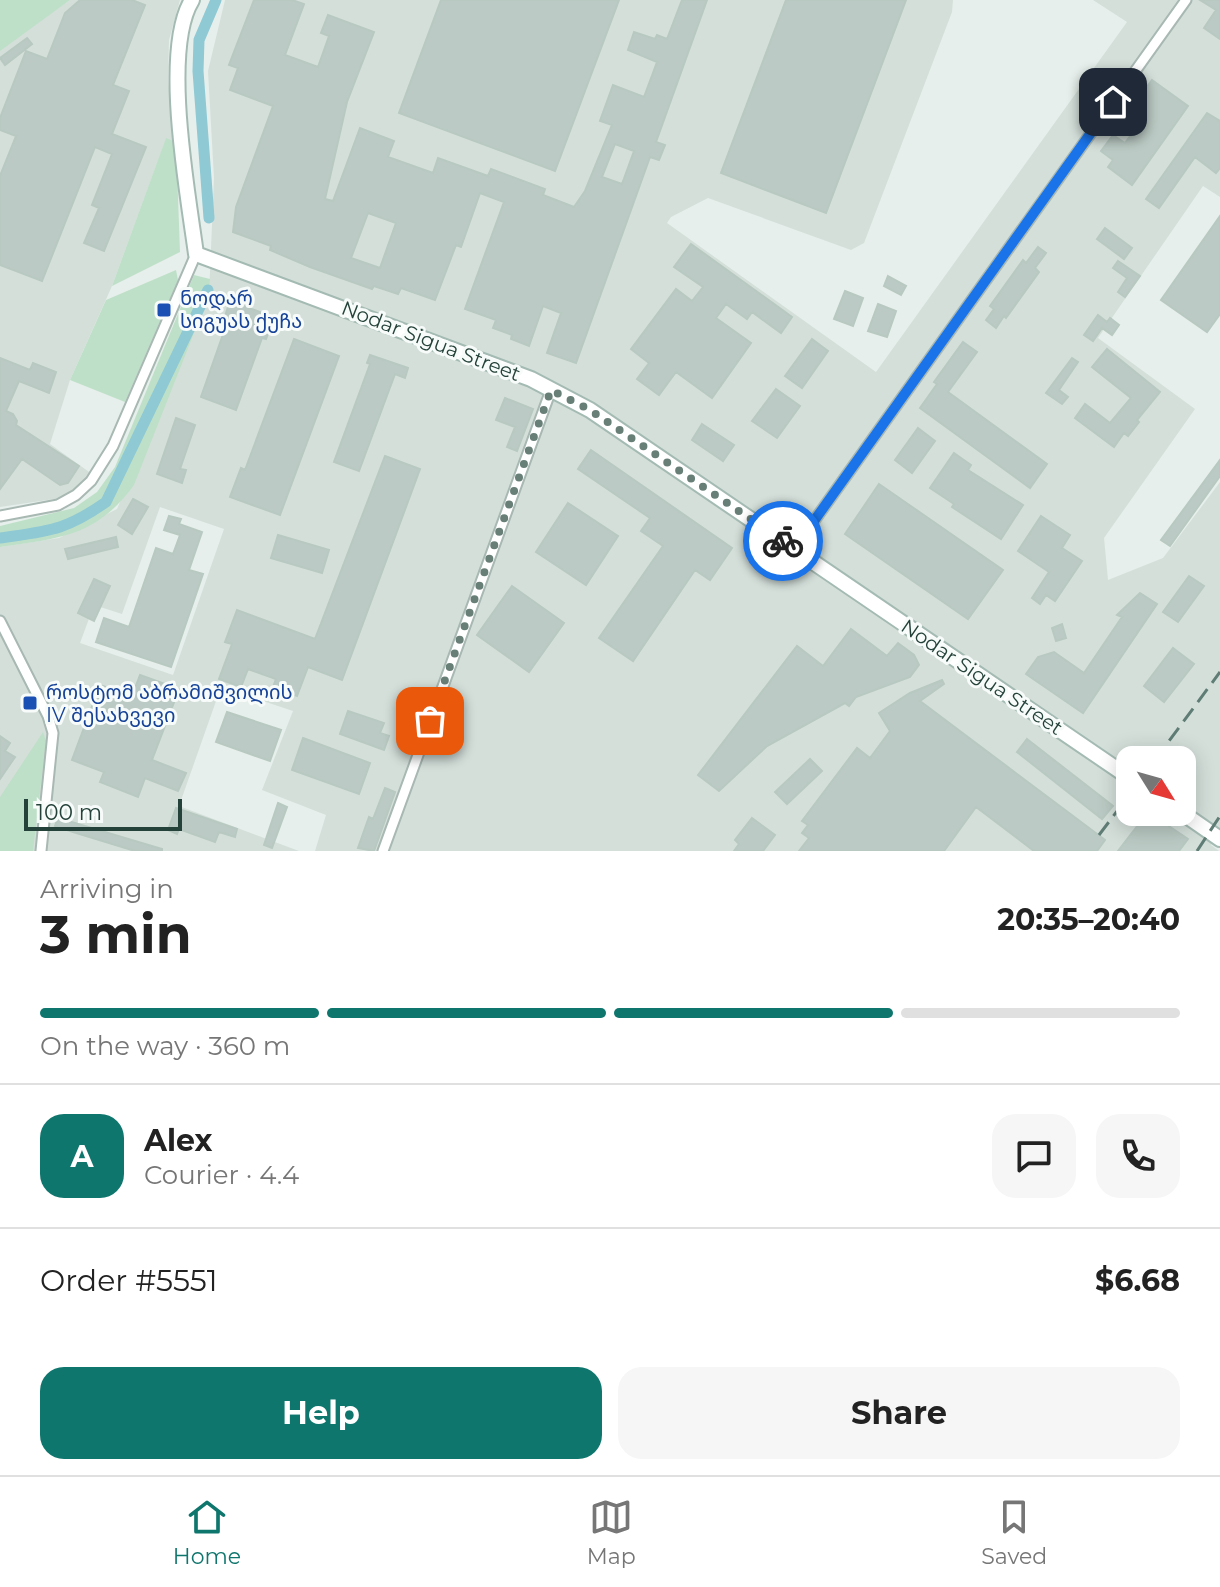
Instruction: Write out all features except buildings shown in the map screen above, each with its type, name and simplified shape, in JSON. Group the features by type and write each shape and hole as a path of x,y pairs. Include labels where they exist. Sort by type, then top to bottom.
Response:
{"street":[{"path":"0,516 58,505 76,495 91,481 113,446 196,254 180,131 178,72 179,39 186,9 192,0"},
{"path":"794,549 1186,0"},
{"name":"Nodar Sigua Street","path":"196,254 531,379 590,410 1116,768"},
{"path":"383,851 551,390"},
{"path":"0,621 48,716 53,733 41,851"},
{"path":"1196,822 1220,839"}],"shaded area":[{"path":"70,0 180,0 169,40 168,80 176,142 166,139 112,286 70,380 50,444 92,474 80,487 61,498 0,507 0,48"},
{"path":"225,0 953,0 952,12 864,243 851,250 708,198 671,217 667,223 876,372 1127,22 1093,0 1220,0 1220,197 1203,186 1098,338 1195,409 1104,538 1108,580 1163,558 1220,482 1220,833 1211,845 1219,851 315,851 326,815 262,790 293,711 221,687 179,806 299,851 0,851 0,547 59,538 117,509 209,295 214,178 208,71","holes":["160,507 224,529 173,675 80,643 94,605 122,614"]}],"green space":[{"path":"0,0 70,0 0,51"},
{"path":"166,138 176,142 180,252 112,286"},
{"path":"176,270 178,280 125,402 70,380 106,300"},
{"path":"194,275 210,279 209,295 134,485 120,502 91,525 59,537 0,547 0,526 74,508 97,492 115,467"},
{"path":"43,732 46,741 33,851 0,851 0,797"}],"waterway":[{"path":"209,218 198,71 199,40 216,0"},
{"path":"0,538 56,528 79,519 106,502 208,290"}],"railway":[{"path":"1165,746 1220,672"},
{"path":"1099,835 1116,813"},
{"path":"1197,851 1220,816"}],"way so far":[{"path":"430,721 551,390 590,410 783,541"}],"place":[{"name":"ნოდარ სიგუას ქუჩა","path":"164,310"},
{"name":"როსტომ აბრამიშვილის IV შესახვევი","path":"30,703"}],"route":[{"path":"783,541 794,549 1113,102"}]}
